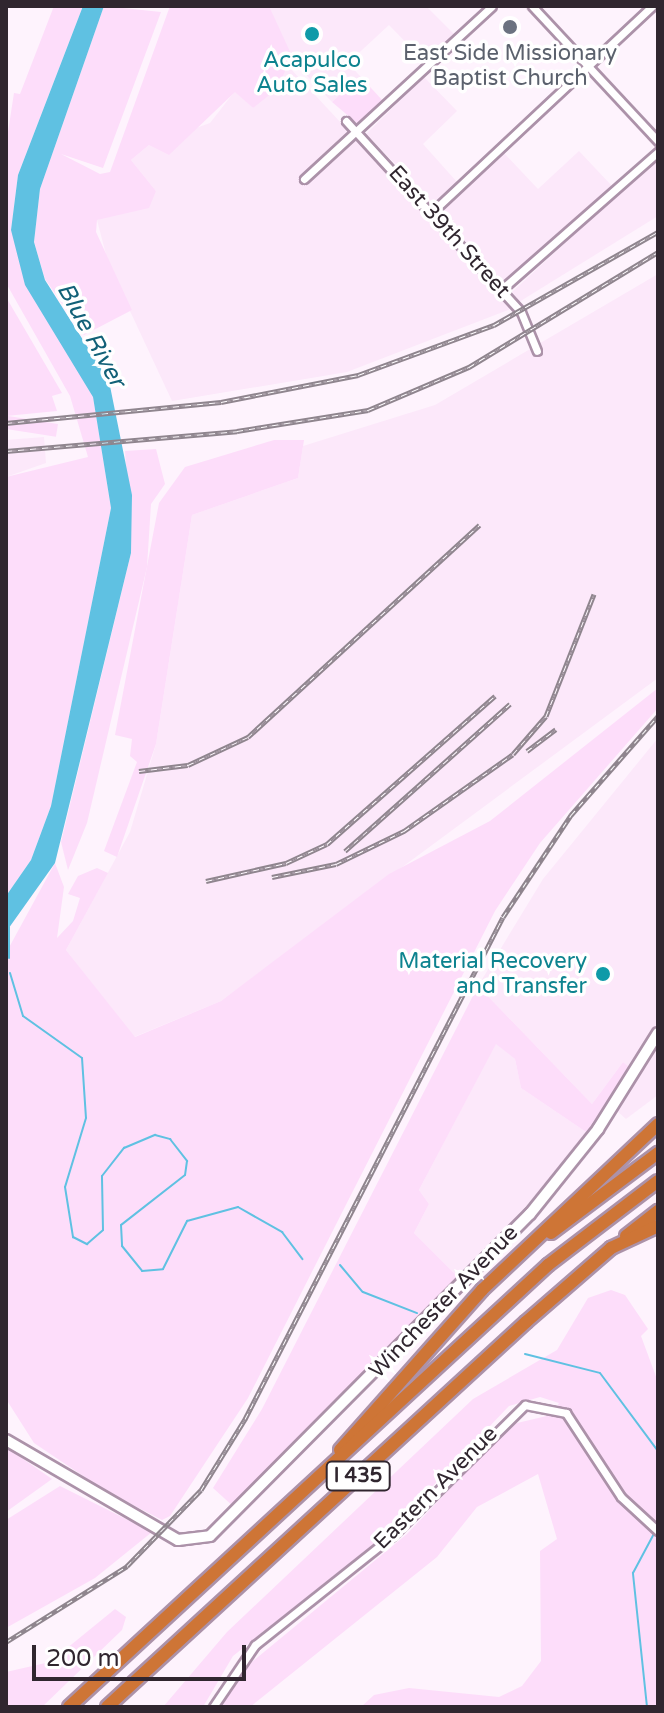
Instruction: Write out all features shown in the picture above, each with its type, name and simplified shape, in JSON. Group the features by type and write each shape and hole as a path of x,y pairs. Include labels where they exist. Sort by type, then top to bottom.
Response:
{"highway":[{"path":"327,1469 361,1420 475,1300 658,1124"},
{"path":"475,1300 658,1153"},
{"name":"I 435","path":"69,1707 604,1218 658,1181"},
{"name":"I 435","path":"107,1707 611,1248 658,1211"},
{"path":"611,1248 658,1226"}],"street":[{"path":"304,179 492,6"},
{"path":"532,6 658,141"},
{"path":"432,212 652,6"},
{"name":"East 39th Street","path":"346,121 502,289 533,329 537,351"},
{"path":"502,289 658,152"},
{"name":"Winchester Avenue","path":"6,1440 75,1485 178,1540 197,1542 222,1527 530,1214 598,1129 658,1033"},
{"name":"Eastern Avenue","path":"213,1707 255,1645 392,1536 525,1405 566,1413 641,1519 658,1531"}],"shaded area":[{"path":"54,6 83,6 18,175 11,230 93,397 111,508 51,806 31,860 6,896 6,477 88,457 70,396 6,283 6,145 14,93 20,94"},
{"path":"104,6 161,12 103,168 61,154 100,174 110,172 170,6 269,6 292,56 277,89 253,108 235,92 169,155 149,145 131,160 156,191 149,208 97,220 96,232 132,310 84,335 45,279 34,242 40,189"},
{"path":"269,6 426,6 455,35 425,62 389,25 348,63 360,76 332,102 291,59"},
{"path":"289,67 513,308 347,372 172,401 109,266 97,220 156,191 131,160 149,145 210,123 235,91 253,108"},
{"path":"360,76 383,101 359,125 332,102"},
{"path":"424,77 457,111 423,144 457,182 433,203 366,134"},
{"path":"579,151 612,186 511,282 501,282 443,217 445,207 503,152 538,189"},
{"path":"658,157 658,216 519,302 511,293"},
{"path":"658,274 658,678 221,1001 134,1037 66,950 130,832 156,744 192,515 298,478 303,446 435,405"},
{"path":"6,297 62,393 52,396 57,411 6,416"},
{"path":"7,416 58,424 56,437 6,429"},
{"path":"44,437 46,463 6,477 6,440"},
{"path":"274,440 304,440 298,478 192,515 156,744 117,857 104,851 137,762 130,756 132,739 115,735 159,503 185,467"},
{"path":"156,449 165,484 151,504 147,567 87,823 68,870 61,842 131,553 125,451"},
{"path":"658,688 658,708 540,843 495,911 248,1398 170,1516 162,1520 104,1490 34,1443 6,1399 6,953 55,863 64,887 57,938 73,921 80,898 68,894 78,876 97,868 108,873 66,950 135,1037 221,1001 389,874 490,821"},
{"path":"658,738 658,1026 632,1069 623,1062 592,1104 478,986 543,879"},
{"path":"478,986 592,1104 623,1062 632,1069 589,1134 521,1088 515,1059 496,1044 419,1190 429,1204 414,1233 461,1280 235,1508 213,1488 262,1409"},
{"path":"658,1042 658,1095 626,1119 616,1110"},
{"path":"496,1043 515,1059 521,1088 589,1134 461,1280 414,1233 429,1204 419,1190"},
{"path":"611,1290 625,1295 648,1329 641,1336 658,1382 658,1707 361,1707 374,1695 409,1688 499,1697 522,1686 541,1661 540,1551 557,1539 538,1474 477,1507 437,1557 250,1707 221,1707 241,1671 407,1534 499,1437 517,1423 551,1415 559,1403 540,1397 509,1406 387,1534 233,1656 203,1707 163,1707 227,1632 473,1399 557,1350 588,1298"},
{"path":"6,1447 52,1479 6,1512"},
{"path":"60,1486 152,1532 95,1578 6,1628 6,1520"},
{"path":"115,1609 126,1617 122,1630 42,1707 6,1707 6,1672 50,1662"}],"water":[{"name":"Blue River","path":"83,6 104,6 40,189 34,242 45,280 109,381 132,495 131,553 55,863 6,932 6,896 31,860 51,806 111,508 93,397 25,285 11,230 18,175"}],"waterway":[{"path":"9,927 9,958"},
{"path":"10,973 23,1016 82,1058 86,1118 65,1187 73,1237 87,1244 103,1230 102,1176 124,1148 155,1135 170,1139 187,1161 185,1175 121,1225 122,1246 142,1271 163,1269 187,1221 238,1207 282,1232 302,1259"},
{"path":"340,1265 363,1292 417,1313"},
{"path":"525,1354 600,1373 658,1451"},
{"path":"647,1707 633,1573 656,1530"}],"railway":[{"path":"6,423 221,402 358,375 494,325 658,232"},
{"path":"6,451 237,431 368,410 469,367 658,252"},
{"path":"139,771 188,765 248,737 479,525"},
{"path":"272,877 336,864 404,831 513,754 546,716 594,594"},
{"path":"206,881 286,863 327,844 495,696"},
{"path":"345,851 510,704"},
{"path":"6,1642 127,1566 201,1490 245,1419 503,917 571,815 658,716"},
{"path":"527,751 556,729"}],"place":[{"name":"East Side Missionary Baptist Church","path":"510,27"},
{"name":"Acapulco Auto Sales","path":"312,34"},
{"name":"Material Recovery and Transfer","path":"603,974"}]}
